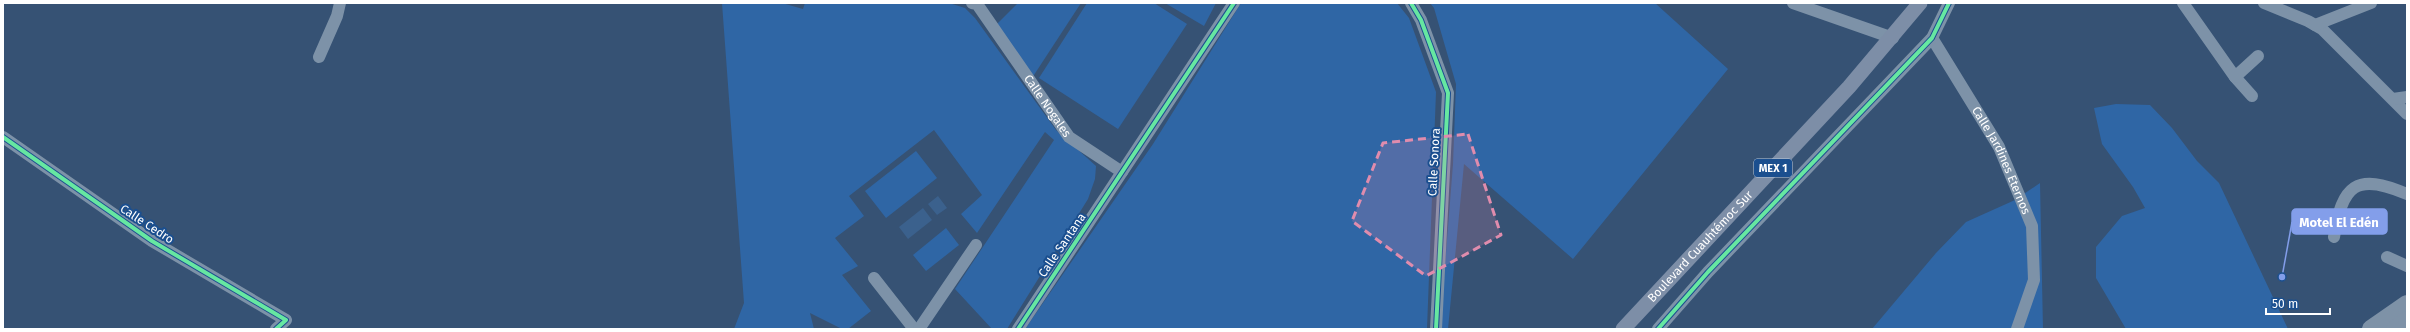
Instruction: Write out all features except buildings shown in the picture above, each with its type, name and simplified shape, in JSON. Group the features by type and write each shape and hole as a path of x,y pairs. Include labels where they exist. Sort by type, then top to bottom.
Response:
{"highway":[{"path":"2371,329 2407,304"},
{"path":"2395,329 2407,320"}],"main road":[{"name":"Boulevard Cuauhtémoc Sur","path":"1623,329 1893,38 1920,3"}],"street":[{"path":"319,57 337,16 340,3"},
{"name":"Calle Nogales","path":"972,3 977,4 1069,137 1122,172"},
{"path":"1122,172 1234,3"},
{"name":"Calle Sonora","path":"1411,3 1421,20 1448,93 1436,329"},
{"path":"1793,3 1893,38"},
{"path":"1658,329 1708,272 1932,38 1949,3"},
{"path":"2183,3 2235,77 2252,96"},
{"path":"2265,3 2315,25 2407,114"},
{"path":"2315,25 2371,3"},
{"name":"Calle Jardines Eternos","path":"1932,38 1999,147 2032,226 2034,280 2017,329"},
{"path":"2235,77 2258,56"},
{"path":"2392,99 2407,97"},
{"name":"Calle Cedro","path":"3,137 152,241 286,320 276,329"},
{"name":"Calle Santana","path":"1018,329 1122,172"},
{"path":"2334,237 2341,202 2347,194 2360,186 2376,183 2407,194"},
{"path":"919,329 976,245"},
{"path":"2387,257 2407,266"},
{"path":"874,278 914,329"}],"highlighted area":[{"path":"1468,134 1501,235 1426,276 1352,221 1383,143"}],"shaded area":[{"path":"722,3 782,3 803,9 805,3 949,3 965,8 975,18 1056,130 1096,166 1095,179 1088,199 1007,329 992,329 955,289 1054,140 1045,132 977,233 961,214 982,195 934,130 849,196 864,216 835,238 858,266 842,275 871,311 848,329 842,329 810,313 814,329 734,329 744,303"},
{"path":"1018,3 1081,3 1032,78 997,24"},
{"path":"1087,3 1154,3 1187,24 1118,129 1039,78"},
{"path":"1165,3 1216,3 1204,26"},
{"path":"1241,3 1397,3 1409,18 1436,92 1427,329 1025,329 1153,144"},
{"path":"1430,3 1655,3 1728,69 1573,259 1464,164 1448,329 1440,329 1453,164 1456,84 1434,8"},
{"path":"2116,104 2150,105 2172,128 2197,161 2219,183 2288,329 2126,329 2096,278 2096,247 2122,216 2145,208 2133,187 2102,144 2094,108"},
{"path":"916,151 937,178 886,218 865,191"},
{"path":"2040,183 2043,329 1872,329 1936,253 1966,222 2015,200"},
{"path":"938,196 947,208 937,215 928,204"},
{"path":"923,208 932,220 908,239 899,227"},
{"path":"946,228 959,245 926,271 913,255"}],"cycle path":[{"path":"1018,329 1234,3"},
{"path":"1411,3 1421,20 1448,93 1436,329"},
{"path":"1658,329 1708,272 1932,38 1949,3"},
{"path":"3,137 152,241 286,320 276,329"}],"place":[{"name":"Motel El Edén","path":"2282,277"}]}
